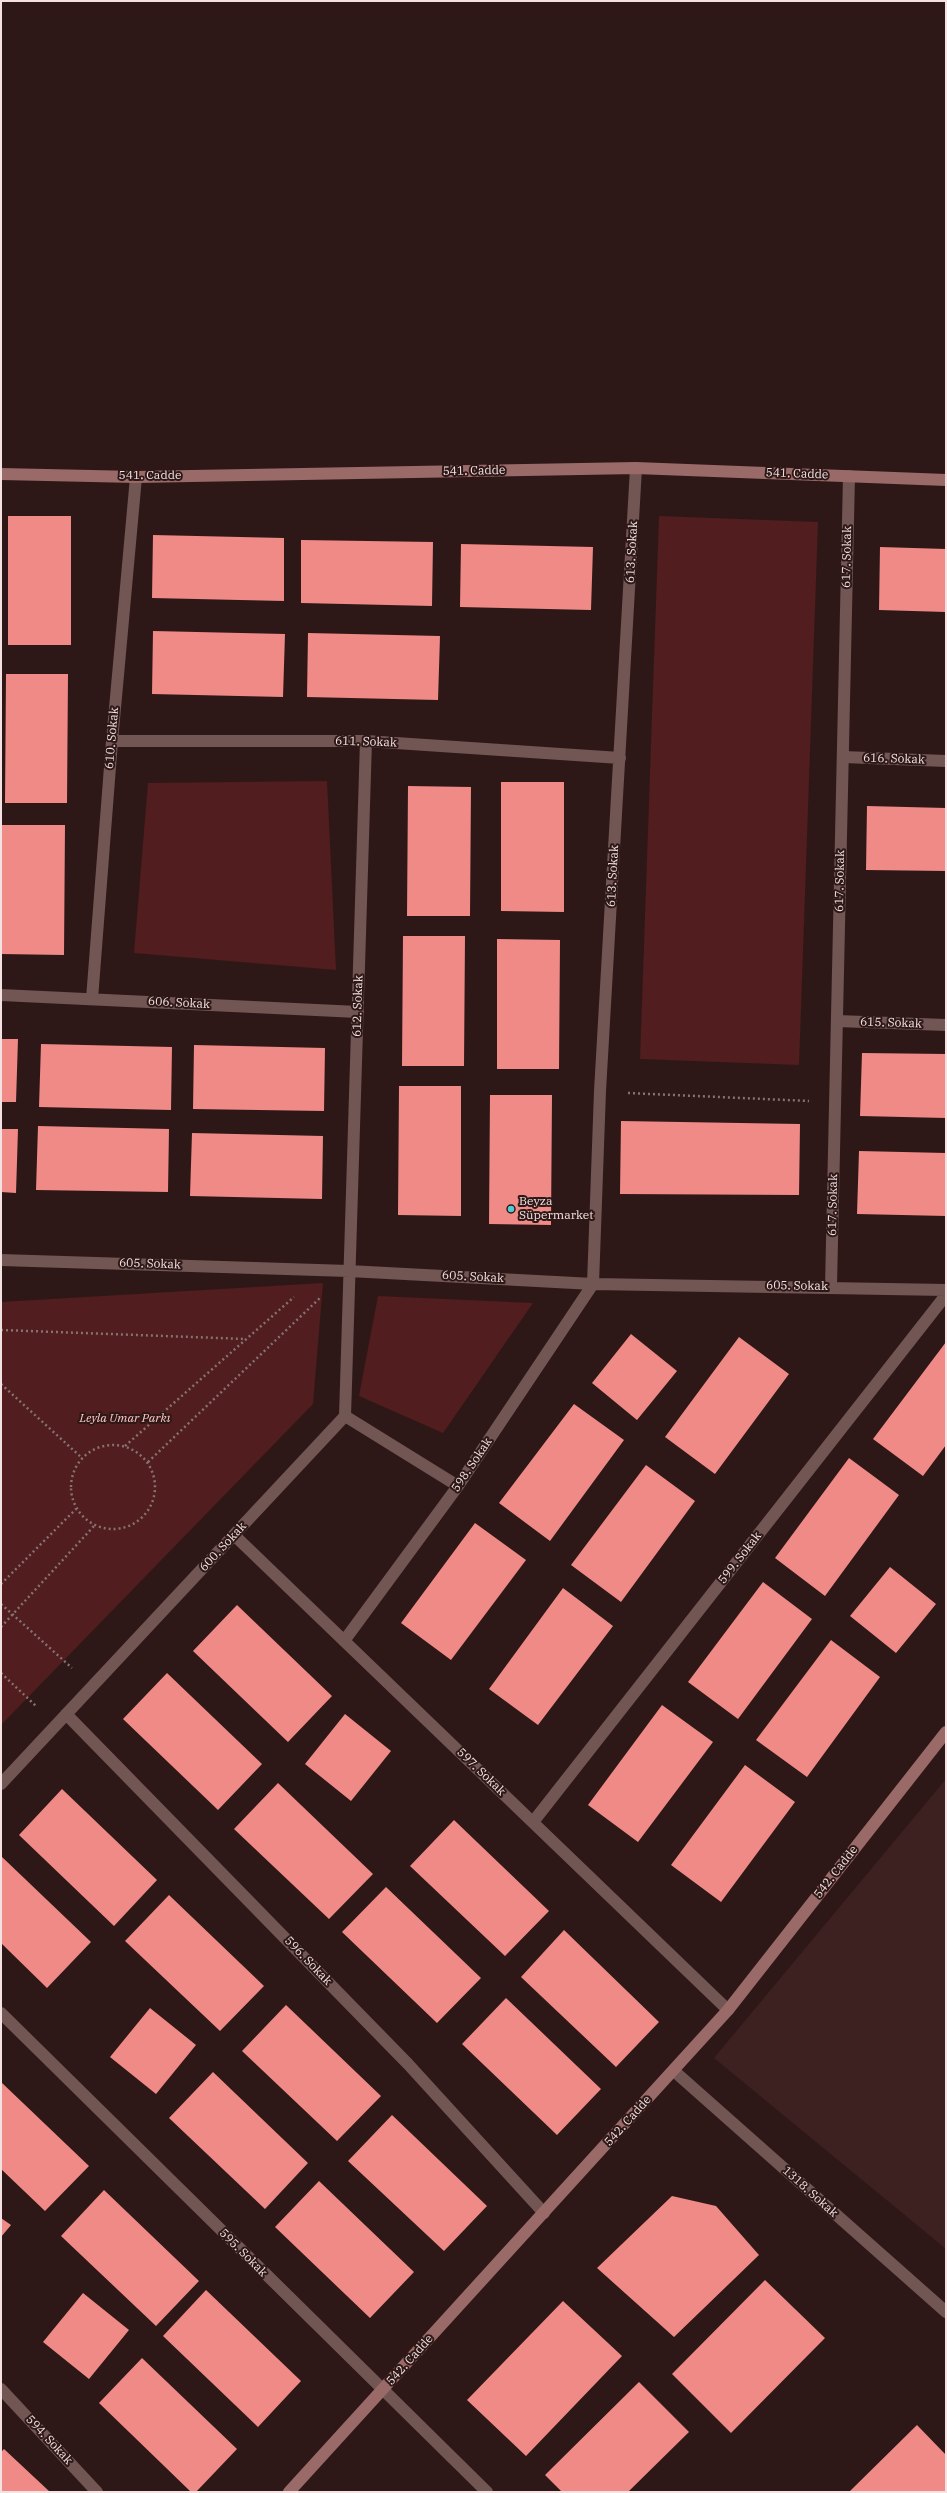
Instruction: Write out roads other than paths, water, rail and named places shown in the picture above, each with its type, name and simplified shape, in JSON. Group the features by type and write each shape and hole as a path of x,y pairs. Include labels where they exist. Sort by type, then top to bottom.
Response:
{"street":[{"name":"541. Cadde","path":"1,474 136,477 636,468 946,480"},
{"name":"613. Sokak","path":"593,1284 600,1091 636,468"},
{"name":"617. Sokak","path":"831,1286 849,476"},
{"name":"610. Sokak","path":"92,999 112,741 136,477"},
{"name":"611. Sokak","path":"112,741 366,741 620,758"},
{"name":"612. Sokak","path":"349,1271 366,741"},
{"name":"616. Sokak","path":"843,757 946,761"},
{"name":"606. Sokak","path":"1,995 358,1012"},
{"name":"615. Sokak","path":"837,1022 946,1024"},
{"name":"605. Sokak","path":"1,1260 349,1271 593,1284 831,1286 946,1290"},
{"path":"349,1271 345,1416 458,1486"},
{"name":"598. Sokak","path":"344,1641 458,1486 593,1284"},
{"name":"599. Sokak","path":"533,1822 946,1295"},
{"name":"600. Sokak","path":"1,1784 345,1416"},
{"name":"597. Sokak","path":"234,1535 728,2010"},
{"name":"596. Sokak","path":"66,1714 408,2064 544,2213"},
{"name":"542. Cadde","path":"289,2492 728,2010 946,1732"},
{"name":"595. Sokak","path":"1,2013 487,2492"},
{"name":"1318. Sokak","path":"674,2071 946,2312"},
{"name":"594. Sokak","path":"1,2389 97,2492"}],"place":[{"name":"Beyza Süpermarket","path":"511,1209"}],"park label":[{"name":"Leyla Umar Parkı","path":"125,1419"}]}
